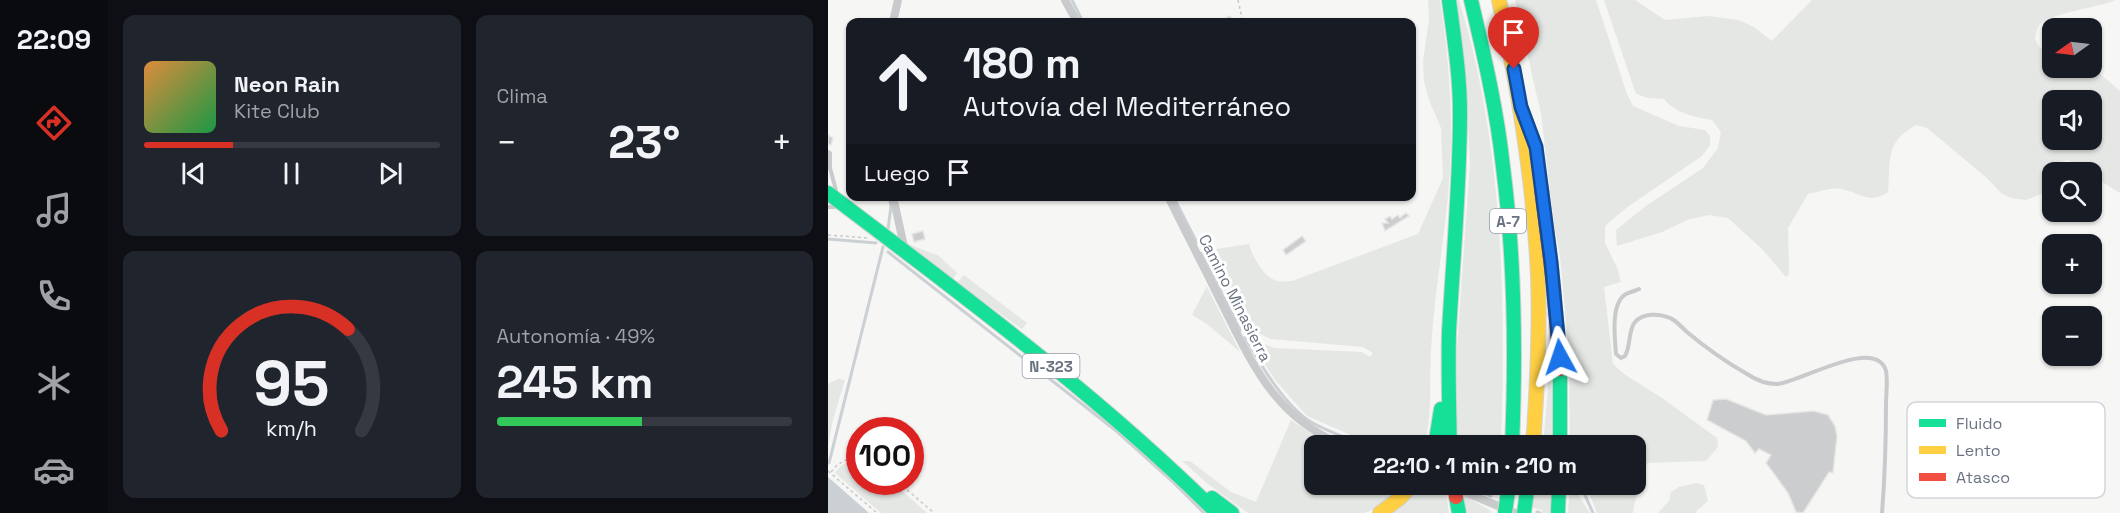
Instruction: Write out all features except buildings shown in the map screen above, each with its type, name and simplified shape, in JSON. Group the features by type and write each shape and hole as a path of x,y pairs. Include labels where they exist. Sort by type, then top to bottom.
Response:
{"highway":[{"path":"1449,0 1458,73 1461,134 1449,350 1450,435"},
{"name":"A-7","path":"1471,0 1487,66 1503,162 1512,257 1515,402 1513,435"},
{"name":"A-7","path":"1499,0 1521,107 1530,166 1538,266 1538,376 1534,435"},
{"path":"1521,107 1536,147 1551,262 1560,357 1560,435"},
{"name":"N-323","path":"828,193 834,205 882,235 992,319 1091,399 1191,486 1217,513"},
{"path":"1438,435 1443,372 1449,350"},
{"path":"1191,486 1232,513"},
{"path":"1380,513 1403,495"},
{"path":"1456,495 1459,513"},
{"path":"1505,513 1507,495"},
{"path":"1524,513 1526,495"},
{"path":"1558,513 1559,495"}],"street":[{"path":"894,18 898,0"},
{"path":"1065,0 1075,18"},
{"path":"894,201 906,254"},
{"name":"Camino Minasierra","path":"1170,201 1254,368 1278,400 1309,428 1322,435"},
{"path":"1472,495 1515,513"}],"lane":[{"path":"828,152 830,153 829,167 834,205"},
{"path":"1640,289 1624,295 1617,304 1615,346 1616,354 1621,358 1628,351 1634,323 1641,317 1649,315 1671,318 1732,365 1759,381 1777,384 1796,380 1848,359 1875,360 1882,364 1886,371 1886,411 1882,513"}],"path":[{"path":"1238,0 1242,18"},
{"path":"828,236 864,239 882,235"},
{"path":"846,460 829,472 877,513"},
{"path":"913,495 934,513"}],"shaded area":[{"path":"1428,0 1440,0 1448,68 1451,136 1447,203 1432,329 1427,434 1351,435 1307,416 1276,381 1246,336 1274,348 1362,352 1370,357 1373,353 1363,347 1271,339 1244,327 1204,251 1249,244 1256,260 1268,276 1277,281 1292,281 1418,234 1443,178 1441,128 1424,81 1423,61 1429,20"},
{"path":"1457,0 1459,0 1474,54 1493,165 1502,277 1501,435 1458,435 1457,347 1470,165 1466,80"},
{"path":"1515,0 1596,0 1633,106 1679,126 1705,130 1710,136 1710,145 1702,156 1626,208 1605,226 1605,243 1621,282 1604,287 1613,364 1717,438 1718,447 1706,461 1647,463 1646,467 1646,435 1570,435 1569,352 1560,257 1541,114"},
{"path":"1604,0 1635,0 1665,20 1708,16 1738,20 1754,27 1772,41 1812,0 2116,0 2051,18 2042,18 2035,39 2042,49 2042,78 2102,78 2102,75 2120,91 2120,193 2102,182 2102,162 2071,162 2068,160 2042,162 2042,194 2026,200 2011,198 2001,193 1988,179 1927,128 1916,125 1899,138 1894,145 1891,153 1888,192 1875,198 1838,189 1808,194 1788,228 1789,274 1786,277 1762,249 1728,218 1709,215 1687,220 1662,232 1617,246 1616,230 1646,206 1703,168 1718,148 1721,132 1712,120 1680,111 1664,99 1648,98 1636,94"},
{"path":"908,244 939,256 957,273 952,280"},
{"path":"964,275 1027,323 1022,329 957,283"},
{"path":"1207,286 1240,352 1207,324 1192,315"},
{"path":"1549,299 1556,377 1553,435 1544,435 1548,389"},
{"path":"838,379 845,380 833,419 828,446 828,384"},
{"path":"1291,420 1313,435 1304,435 1304,495 1393,495 1380,506 1365,513 1248,513 1208,484 1182,461 1190,461 1231,492 1256,502"},
{"path":"846,463 846,483 835,473"},
{"path":"828,477 869,513 828,513"},
{"path":"1697,483 1704,485 1708,501 1696,513 1658,513 1669,501 1671,492 1679,487"},
{"path":"860,495 907,495 927,513 881,513"},
{"path":"1413,495 1447,495 1449,513 1392,513"},
{"path":"1460,495 1491,511 1491,513 1464,513"},
{"path":"1532,495 1552,495 1551,513 1542,513 1542,510 1530,507"},
{"path":"1569,495 1578,495 1590,513 1568,513"},
{"path":"1590,495 1638,495 1633,513 1597,513"}],"waterway":[{"path":"1072,0 1081,18"},
{"path":"888,229 890,201"},
{"path":"1176,201 1197,243"},
{"path":"828,239 876,243"},
{"path":"829,463 883,247"},
{"path":"888,252 1115,430 1204,513"},
{"path":"1201,253 1241,330"},
{"path":"1245,337 1282,395 1291,405 1311,422 1339,435"},
{"path":"1585,495 1593,513"}],"traffic: fast":[{"path":"1449,0 1460,99 1458,195 1449,332 1450,435"},
{"path":"1471,0 1494,104 1507,202 1514,306 1512,435"},
{"path":"828,193 1077,387 1125,427 1217,513"},
{"path":"1560,369 1560,435"},
{"path":"1437,435 1441,409"},
{"path":"1505,513 1507,495"},
{"path":"1524,513 1526,495"},
{"path":"1558,513 1559,495"},
{"path":"1456,497 1459,513"},
{"path":"1212,498 1232,513"}],"traffic: slow":[{"path":"1499,0 1524,137 1536,242 1539,298 1534,435"},
{"path":"1380,513 1403,495"}],"traffic: jam":[{"path":"1541,188 1553,284 1560,369"}],"route":[{"path":"1514,69 1521,107 1536,147 1551,262 1560,357"}]}
